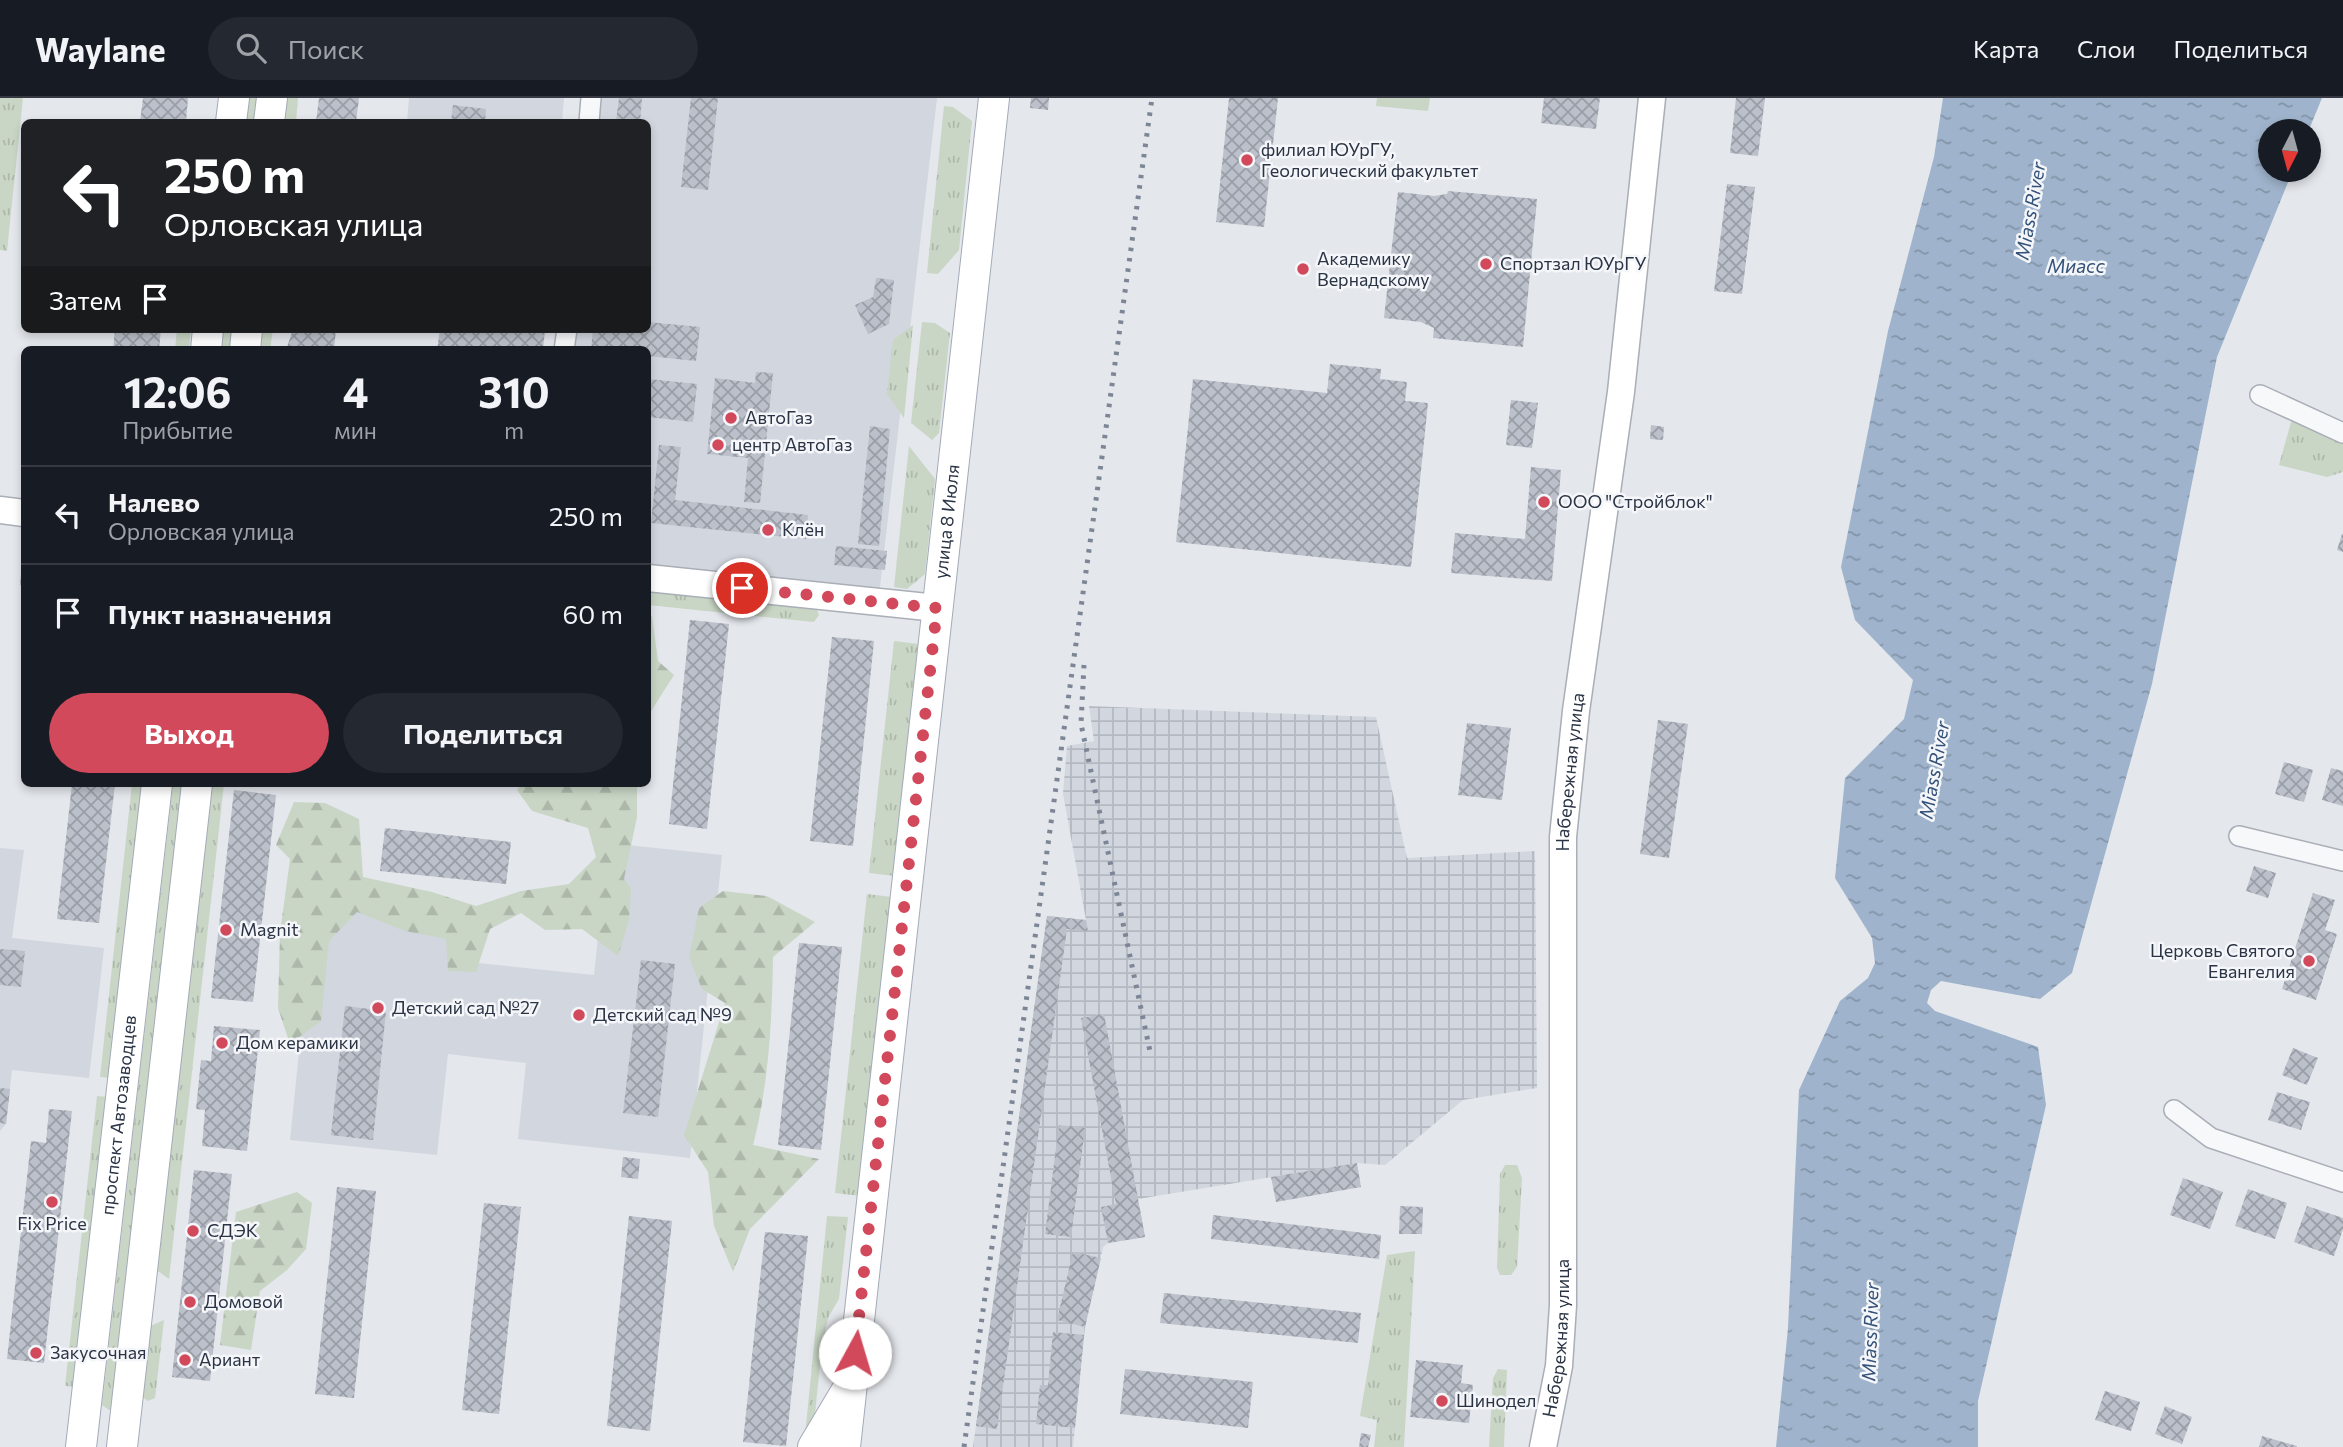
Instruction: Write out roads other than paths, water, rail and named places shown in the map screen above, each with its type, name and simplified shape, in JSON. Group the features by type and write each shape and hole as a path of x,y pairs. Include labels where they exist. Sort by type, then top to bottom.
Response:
{"main road":[{"path":"231,119 233,98"},
{"path":"269,119 272,98"},
{"name":"улица 8 Июля","path":"845,1447 994,98"},
{"name":"проспект Автозаводцев","path":"82,1447 158,787"},
{"path":"122,1447 197,787"},
{"path":"813,1447 852,1380"}],"street":[{"path":"589,119 591,98"},
{"name":"Набережная улица","path":"1544,1447 1562,1340 1563,837 1576,711 1621,392 1652,98"},
{"path":"2260,395 2343,433"},
{"path":"0,510 21,513"},
{"path":"651,578 937,608"},
{"path":"2239,836 2343,861"},
{"path":"2174,1110 2211,1138 2343,1182"}],"water":[{"name":"Миасс","path":"1943,98 2322,98 2313,119 2258,119 2258,182 2288,182 2217,357 2152,684 2072,973 2040,999 1941,981 1931,990 1927,1003 1935,1011 2038,1047 2046,1105 1978,1401 1978,1447 1776,1447 1788,1328 1799,1090 1840,1001 1868,978 1875,963 1872,938 1835,878 1845,778 1904,719 1913,680 1855,620 1841,567 1888,331 1934,157"}],"railway":[{"path":"964,1447 1152,98"},
{"path":"1084,665 1081,724 1151,1056"}],"place":[{"name":"филиал ЮУрГУ, Геологический факультет","path":"1247,160"},
{"name":"Спортзал ЮУрГУ","path":"1486,264"},
{"name":"Академику Вернадскому","path":"1303,269"},
{"name":"АвтоГаз","path":"731,418"},
{"name":"центр АвтоГаз","path":"718,445"},
{"name":"ООО \"Стройблок\"","path":"1544,502"},
{"name":"Клён","path":"768,530"},
{"name":"Magnit","path":"226,930"},
{"name":"Церковь Святого Евангелия","path":"2309,961"},
{"name":"Детский сад №27","path":"378,1008"},
{"name":"Детский сад №9","path":"579,1015"},
{"name":"Дом керамики","path":"222,1043"},
{"name":"Fix Price","path":"52,1202"},
{"name":"СДЭК","path":"193,1231"},
{"name":"Домовой","path":"190,1302"},
{"name":"Закусочная","path":"36,1353"},
{"name":"Ариант","path":"185,1360"},
{"name":"Шинодел","path":"1442,1401"}],"water label":[{"name":"Miass River","path":"2030,211"},
{"name":"Miass River","path":"1934,770"},
{"name":"Miass River","path":"1870,1332"}]}
